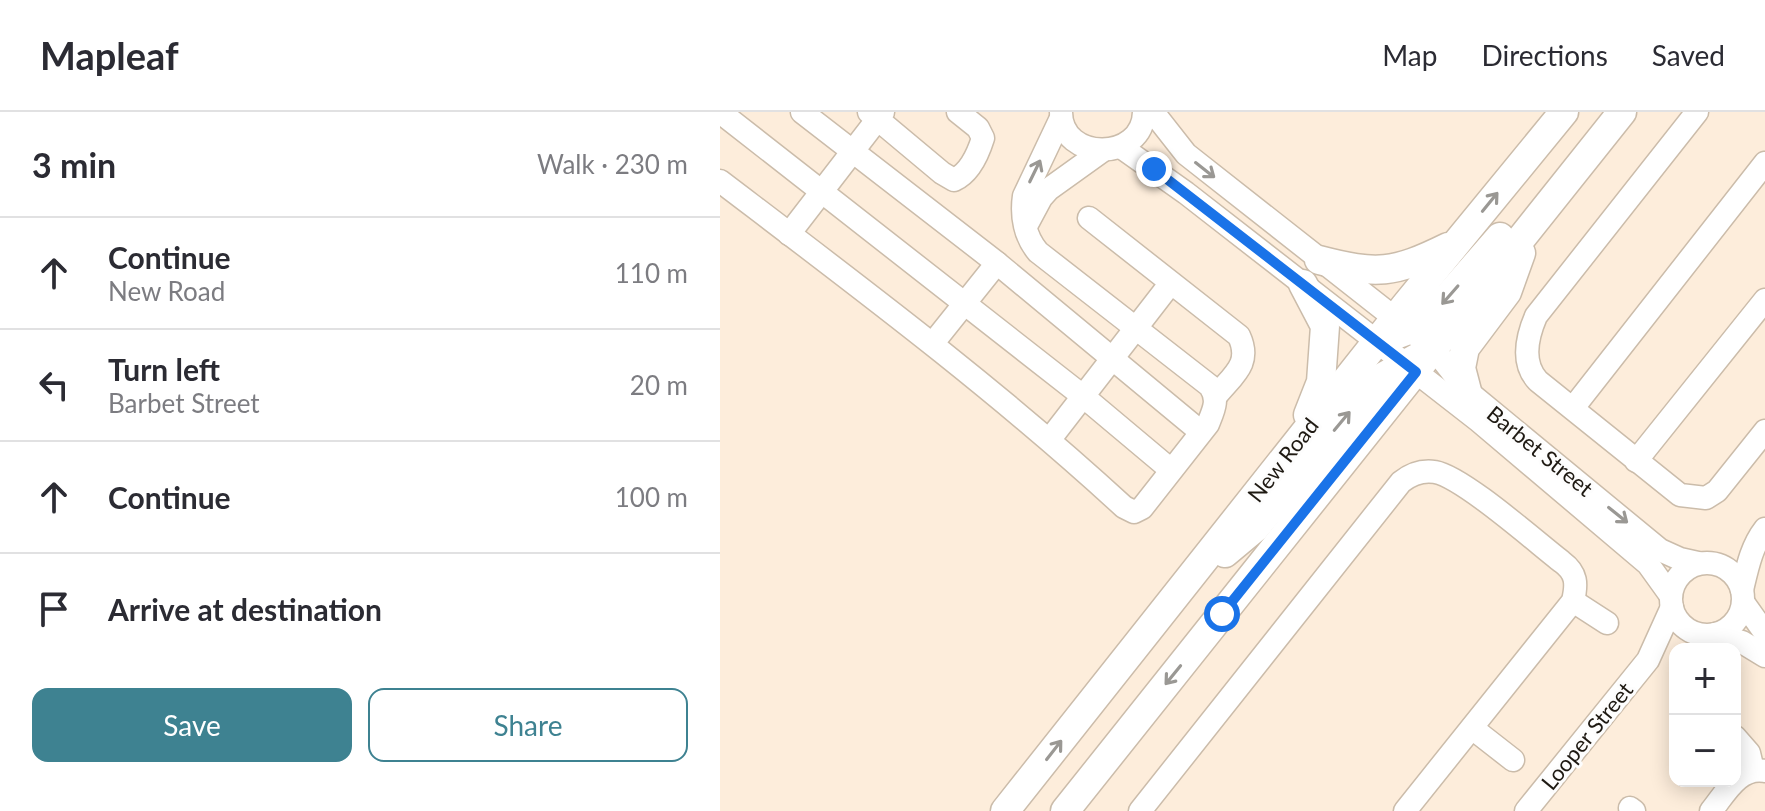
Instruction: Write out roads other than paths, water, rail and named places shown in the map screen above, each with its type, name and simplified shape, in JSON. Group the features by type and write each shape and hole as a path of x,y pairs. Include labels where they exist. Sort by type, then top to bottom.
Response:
{"main road":[{"path":"1402,325 1457,243 1564,112"},
{"path":"1376,342 1402,325 1432,315 1575,151 1614,112"},
{"path":"1065,811 1411,368 1434,349 1622,112"},
{"path":"1467,391 1461,368 1465,348 1507,292 1530,230"},
{"path":"1319,260 1360,271 1387,271 1411,265 1457,243"},
{"path":"1298,441 1321,382 1324,360 1325,326 1303,284"},
{"name":"New Road","path":"1005,811 1376,342"},
{"path":"1191,576 1238,545 1379,379 1411,368"}],"street":[{"path":"720,112 1084,397 1171,470"},
{"path":"802,112 997,263 1201,432"},
{"path":"789,234 852,152 876,114 942,173 954,180 964,175 983,138 978,128 958,112"},
{"path":"1026,228 1049,189 1135,135 1144,112"},
{"name":"Barbet Street","path":"1153,112 1186,154 1434,349 1467,391 1660,550 1680,559 1704,563"},
{"path":"1697,112 1536,316 1530,329 1528,366 1531,374 1680,495 1706,498 1717,491 1765,431"},
{"path":"1061,115 1024,196 1022,208 1028,241 1210,386 1216,396"},
{"name":"Barbet Street","path":"1061,115 1069,135 1084,147 1112,149 1154,169 1479,421 1648,564 1672,602"},
{"path":"1573,408 1765,163"},
{"path":"720,181 933,343 1050,439 1124,507 1134,512 1142,508 1201,432 1214,409 1216,396 1244,362 1246,350 1239,336 1089,218"},
{"path":"933,343 997,263"},
{"path":"1050,439 1170,284"},
{"path":"1636,461 1765,300"},
{"path":"1140,811 1401,482 1410,475 1433,472 1458,481 1562,562 1576,579 1573,601 1405,811"},
{"path":"1710,634 1726,630 1735,621 1747,567 1761,534"},
{"path":"1761,534 1728,556 1679,575 1672,602 1676,618 1683,626 1742,642 1765,656"},
{"path":"1704,563 1731,571 1739,580 1743,596 1765,633"},
{"path":"1573,601 1607,623"},
{"name":"Looper Street","path":"1526,811 1648,660 1672,602"},
{"name":"Looper Street","path":"1648,660 1670,645 1710,634"},
{"path":"1472,728 1513,760"},
{"path":"1711,811 1742,774 1759,770 1741,744"}]}
